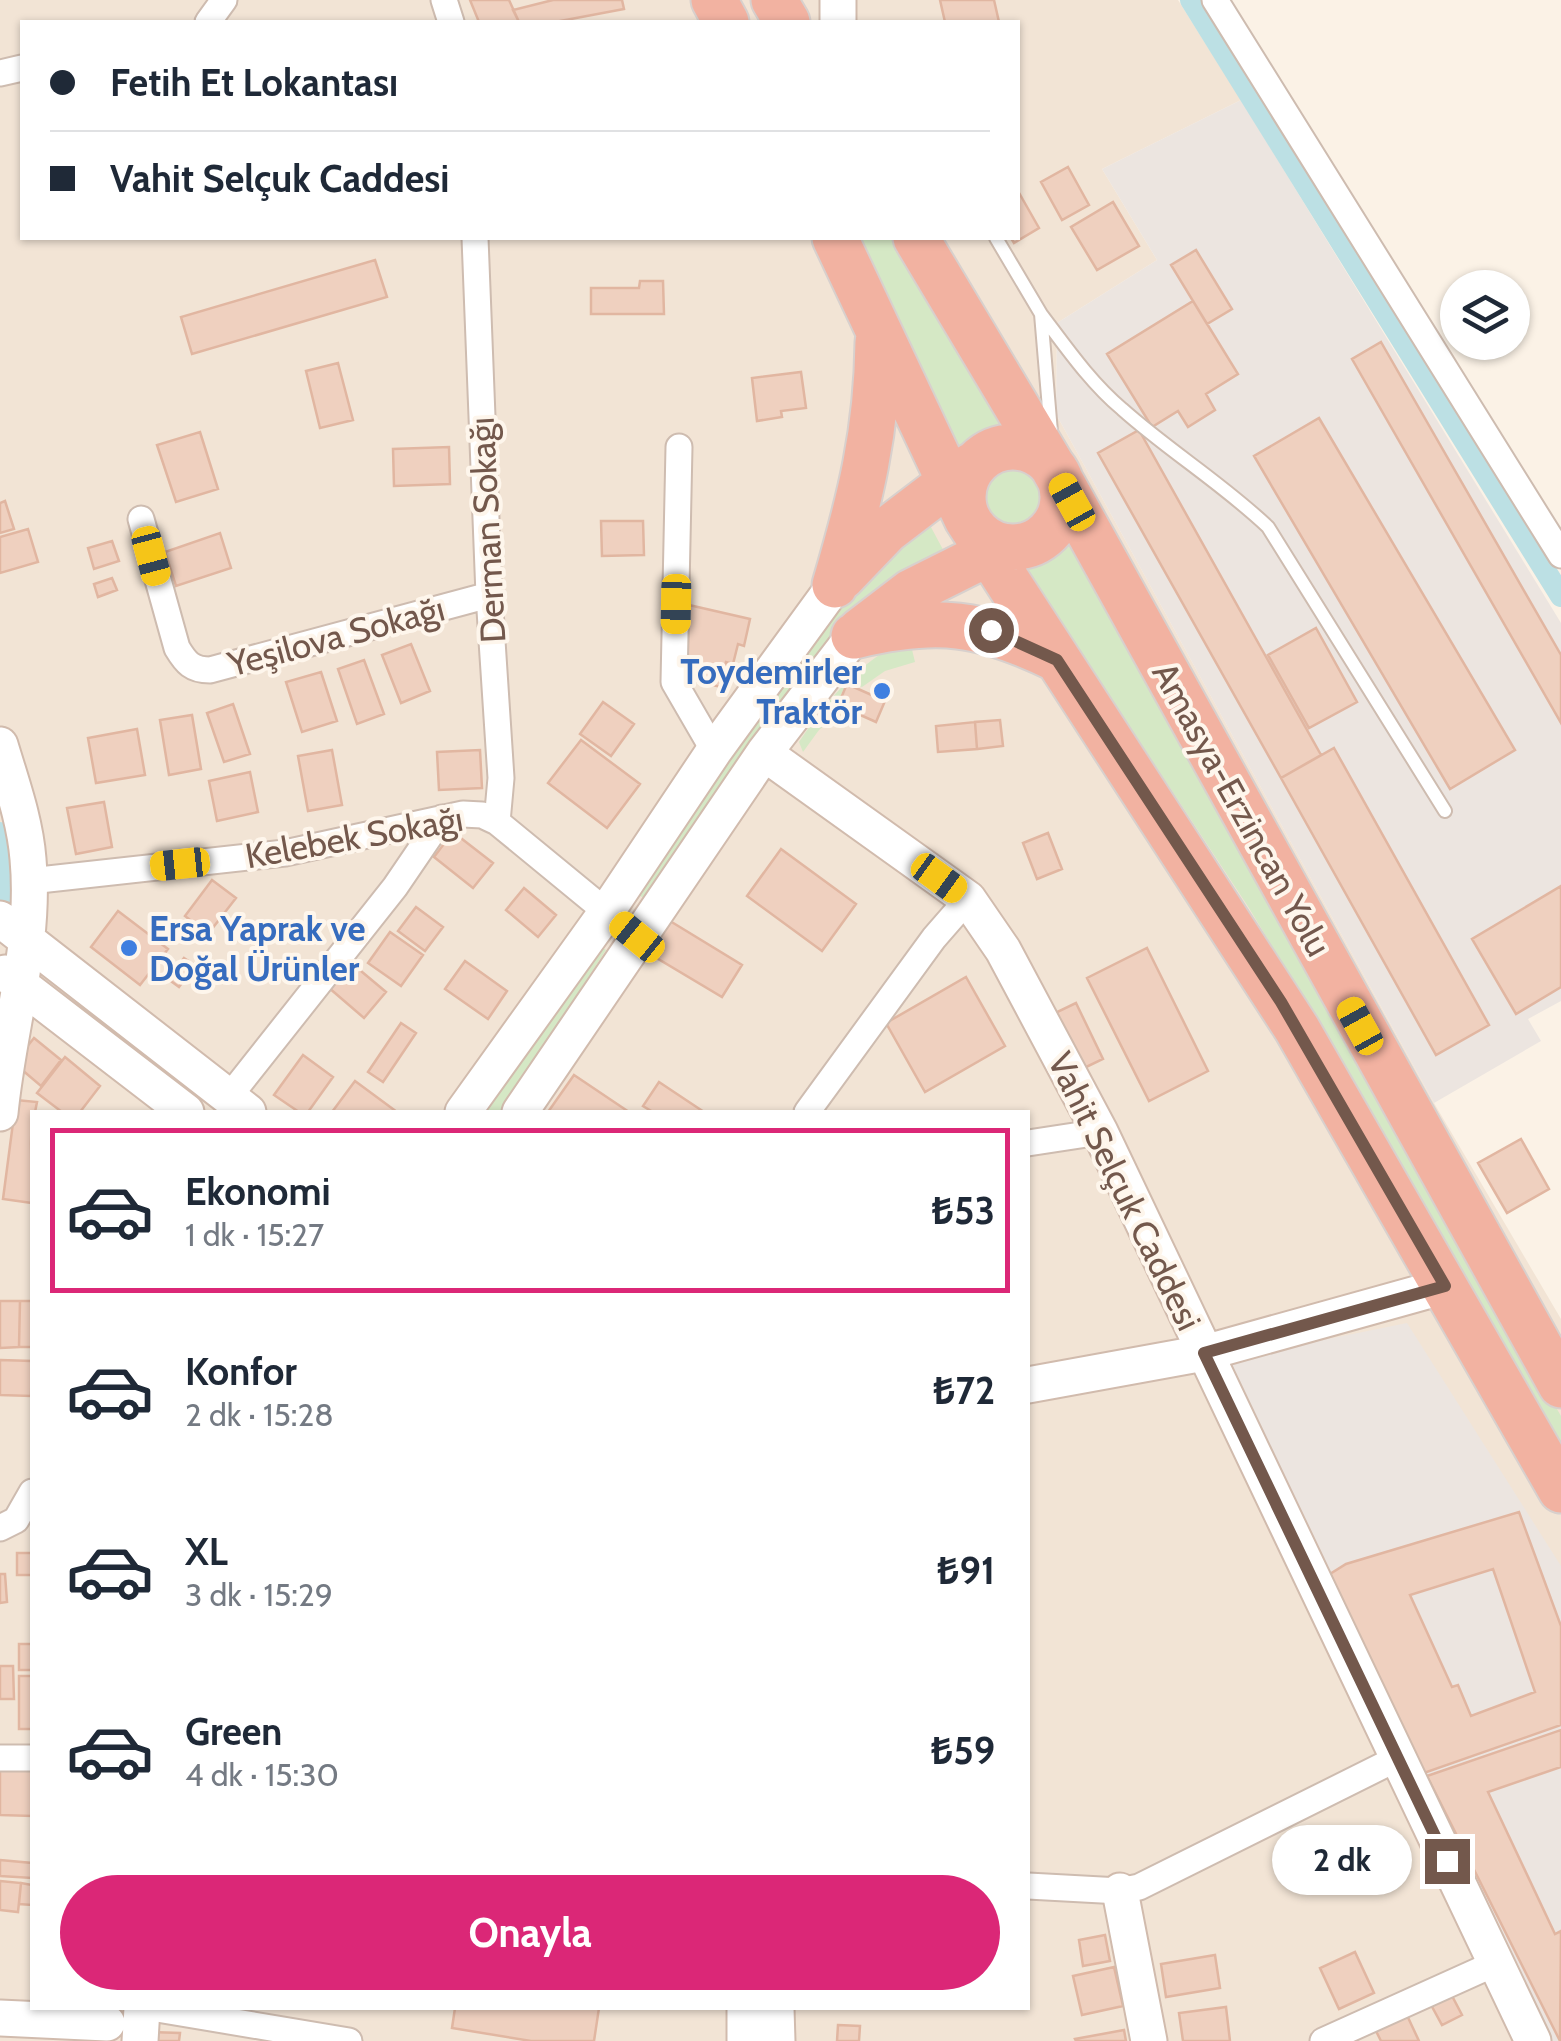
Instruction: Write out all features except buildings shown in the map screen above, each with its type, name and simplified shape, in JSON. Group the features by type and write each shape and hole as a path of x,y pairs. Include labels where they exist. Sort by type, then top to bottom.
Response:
{"highway":[{"name":"Amasya-Erzincan Yolu","path":"837,240 878,326 1057,660 1141,783 1297,1029 1561,1490"},
{"name":"Amasya-Erzincan Yolu","path":"917,240 1054,469 1561,1384"},
{"path":"835,585 869,456 876,404 878,326"},
{"path":"854,636 910,592 977,512 995,450 1028,449 1054,469 1061,485 1058,518 1049,532 1035,542 1019,546 977,512"},
{"path":"835,585 872,543 977,512"},
{"path":"854,636 903,624 968,627 1012,637 1057,660"}],"street":[{"path":"1216,0 1561,555"},
{"name":"Derman Sokağı","path":"475,240 501,778 497,822"},
{"path":"679,447 674,682 714,750"},
{"name":"Yeşilova Sokağı","path":"141,520 170,628 185,662 197,670 210,670 490,595"},
{"path":"464,1110 607,912 714,750 835,585"},
{"path":"521,1110 764,753 854,636"},
{"path":"0,746 22,822 30,881 14,929 0,1113"},
{"name":"Vahit Selçuk Caddesi","path":"764,753 968,899 1003,950 1100,1132 1533,2041"},
{"name":"Kelebek Sokağı","path":"30,881 285,853 442,818 482,815 497,822 637,937"},
{"path":"14,929 238,1105 442,818"},
{"path":"808,1110 934,938 968,899"},
{"path":"9,976 183,1110"},
{"path":"1030,1142 1100,1132"},
{"path":"1030,1385 1204,1353 1445,1286"},
{"path":"0,1528 16,1520 30,1496"},
{"path":"0,1758 30,1758"},
{"path":"1030,1886 1120,1891 1161,1878 1398,1758"},
{"path":"1120,1891 1149,2041"},
{"path":"1322,2041 1496,1963"},
{"path":"140,2041 142,2010"},
{"path":"163,2010 349,2041"},
{"path":"745,2010 745,2041"},
{"path":"776,2010 776,2041"},
{"path":"0,2018 108,2024"}],"lane":[{"path":"997,240 1040,314 1122,410 1246,505 1268,527 1444,811"},
{"path":"1040,314 1054,469"}],"shaded area":[{"path":"0,0 1178,0 1241,100 1102,169 1157,260 1057,323 1056,414 1434,1103 1561,1319 1561,2041 0,2041"},
{"path":"1241,100 1561,623 1561,1001 1528,1019 1541,1041 1434,1103 1056,414 1057,323 1157,260 1102,169"},
{"path":"1407,1323 1561,1566 1561,2041 1546,2041 1225,1360"}],"green space":[{"path":"859,240 897,240 1010,422 959,451"},
{"path":"1013,465 1033,474 1042,494 1033,514 1013,523 993,514 984,494 993,474"},
{"path":"925,516 947,557 647,900 637,894 690,813 838,609"},
{"path":"1067,534 1310,978 1561,1416 1561,1442 1249,908 1022,563 1044,553"},
{"path":"909,637 915,662 885,671 862,687 847,682 833,711 838,714 819,730 803,752 799,742 846,682"},
{"path":"602,947 606,950 580,990 581,999 502,1110 485,1110"}],"waterway":[{"path":"1191,0 1561,596"},
{"path":"0,833 6,870 0,931"}],"place":[{"name":"Toydemirler Traktör","path":"882,691"},
{"name":"Ersa Yaprak ve Doğal Ürünler","path":"129,948"}],"route":[{"path":"991,630 1057,660 1281,1002 1445,1286 1204,1353 1447,1861"}]}
